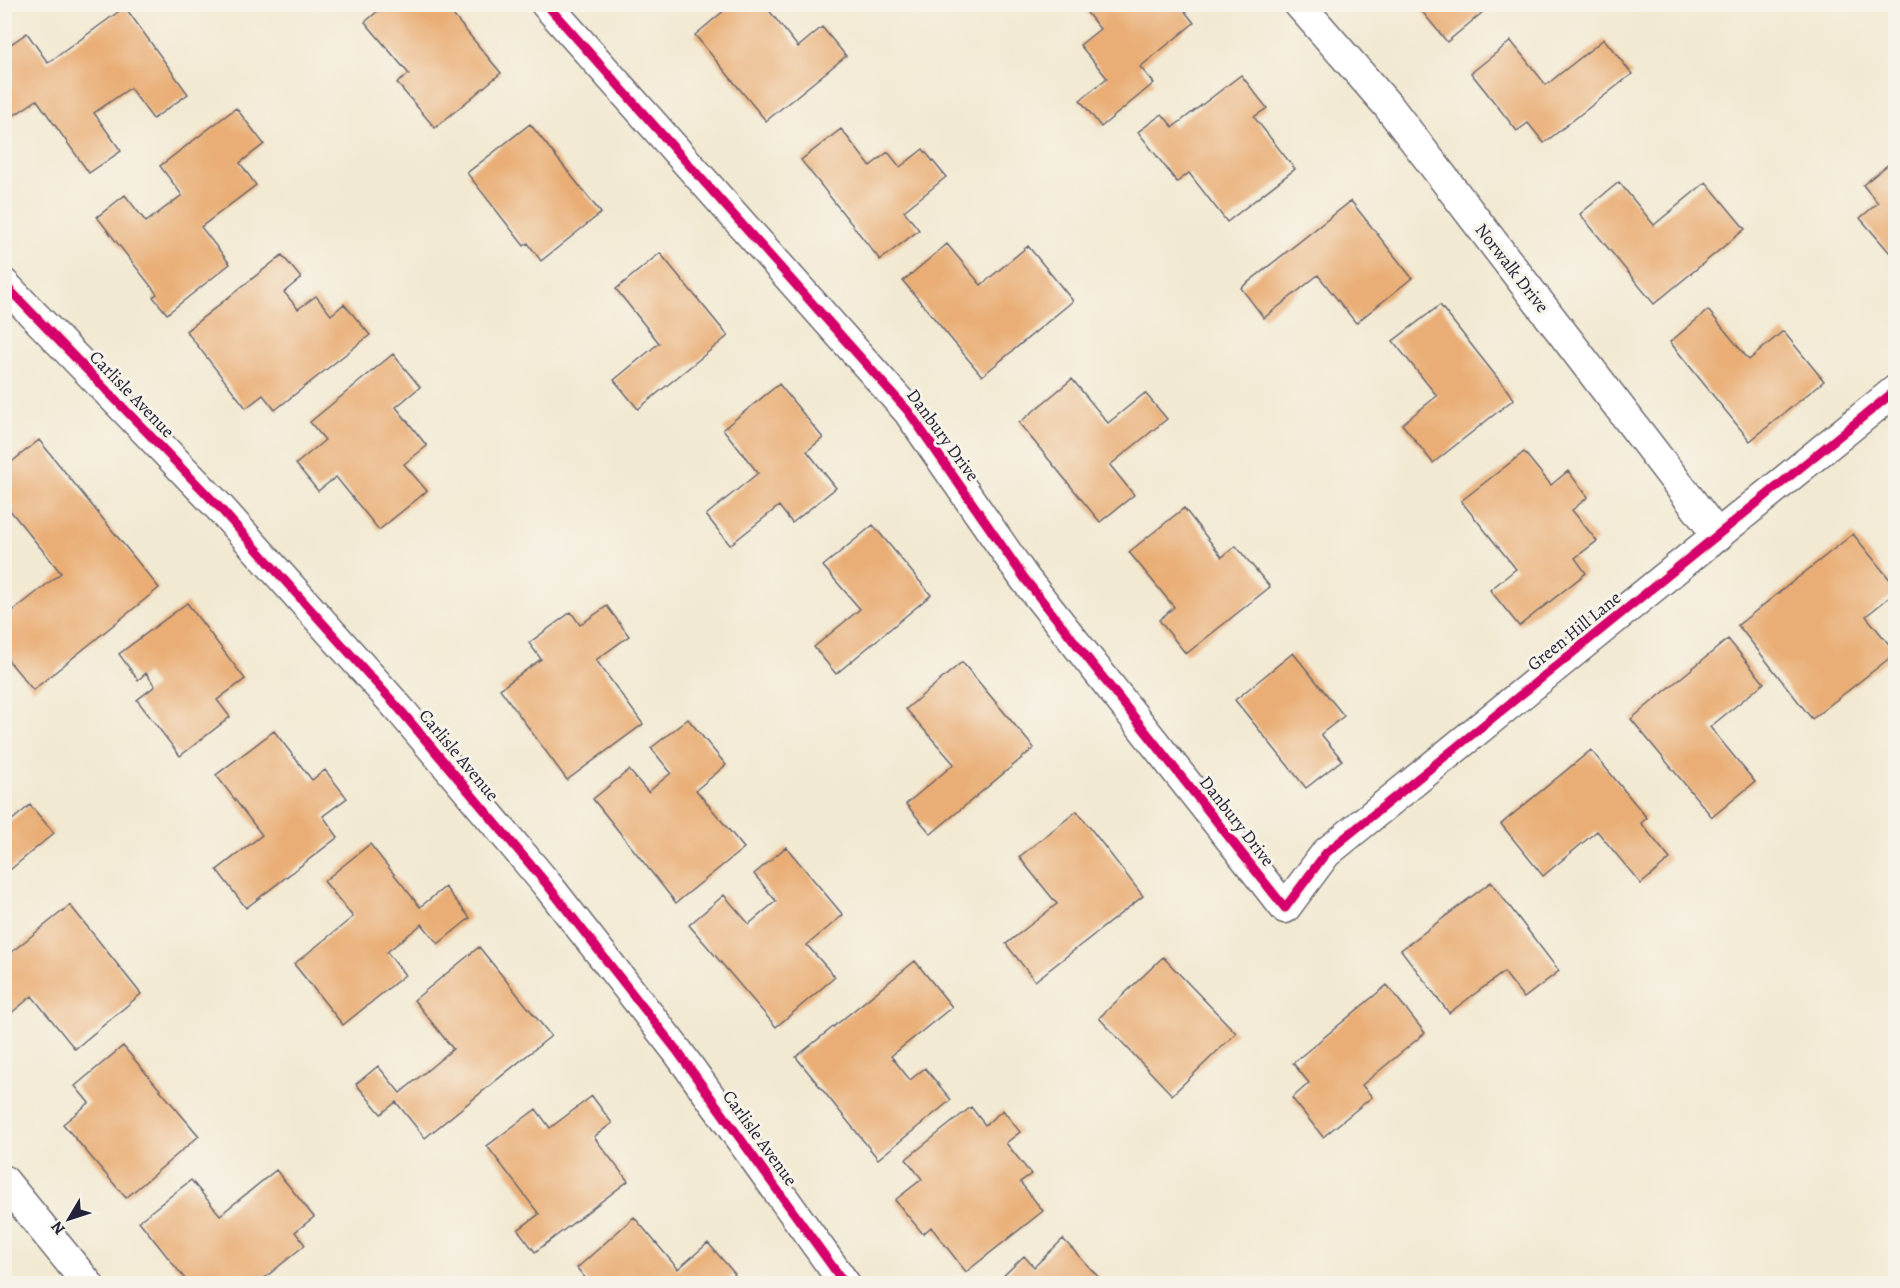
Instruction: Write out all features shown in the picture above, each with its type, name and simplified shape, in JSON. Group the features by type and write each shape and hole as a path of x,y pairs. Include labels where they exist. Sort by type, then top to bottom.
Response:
{"street":[{"name":"Danbury Drive","path":"546,4 908,411 1025,579 1285,908"},
{"name":"Norwalk Drive","path":"1299,4 1389,107 1718,536"},
{"name":"Carlisle Avenue","path":"4,284 220,508 402,712 544,882 678,1052 845,1284"},
{"name":"Green Hill Lane","path":"1285,908 1326,853 1896,390"},
{"path":"4,1181 88,1284"}],"building":[{"path":"386,4 444,4 501,73 435,128 397,83 409,74 365,22"},
{"path":"732,4 764,4 798,47 822,27 846,56 766,121 695,35"},
{"path":"1080,4 1179,4 1194,23 1140,67 1154,83 1101,127 1080,100 1107,78 1080,45 1100,29"},
{"path":"1416,4 1477,4 1483,12 1447,42"},
{"path":"125,7 188,94 153,119 130,88 94,113 121,151 89,173 37,100 7,120 4,116 4,49 27,33 48,63"},
{"path":"1604,39 1632,74 1544,143 1528,123 1517,131 1471,73 1511,41 1546,85"},
{"path":"1241,75 1267,108 1254,117 1295,169 1227,222 1189,173 1177,182 1138,132 1162,114 1173,127"},
{"path":"236,108 264,144 240,163 256,185 201,227 230,264 167,314 153,297 157,294 97,217 125,195 146,222 182,195 160,166"},
{"path":"530,124 601,213 541,261 528,243 524,246 467,173"},
{"path":"841,129 870,166 888,152 900,167 923,149 946,177 904,211 919,230 880,260 801,160"},
{"path":"1896,158 1896,260 1860,218 1878,203 1863,185"},
{"path":"1619,182 1654,225 1706,182 1745,229 1654,304 1580,214"},
{"path":"1351,201 1412,278 1356,323 1318,275 1264,318 1241,288"},
{"path":"947,244 981,285 1028,246 1073,301 982,376 903,281"},
{"path":"660,253 728,336 638,409 614,380 659,343 616,289"},
{"path":"282,255 301,278 284,292 298,309 316,296 331,315 344,304 370,335 275,410 263,395 246,408 186,331"},
{"path":"1440,305 1514,399 1433,463 1402,424 1437,396 1393,341"},
{"path":"1708,310 1749,360 1783,331 1824,381 1750,441 1670,342"},
{"path":"393,354 420,387 396,407 427,446 404,464 427,491 379,530 336,477 318,491 296,464 325,440 310,422"},
{"path":"1072,379 1108,423 1145,393 1167,419 1110,465 1134,495 1100,522 1019,423"},
{"path":"779,384 823,438 807,451 836,488 792,523 779,506 730,545 706,515 758,473 723,429"},
{"path":"39,440 159,588 33,690 4,655 4,618 61,573 4,503 4,468"},
{"path":"1524,452 1551,485 1568,471 1588,497 1572,510 1597,541 1575,558 1586,573 1519,626 1490,590 1516,569 1461,501"},
{"path":"1184,508 1222,557 1236,546 1270,587 1186,654 1159,620 1174,607 1129,552"},
{"path":"873,525 931,595 836,674 814,647 860,609 823,566"},
{"path":"1853,534 1896,587 1896,592 1866,616 1896,653 1812,719 1738,625"},
{"path":"187,603 245,679 217,700 230,717 180,756 137,700 155,686 146,673 138,680 119,654"},
{"path":"607,606 629,636 596,660 643,724 567,780 500,689 541,659 529,643 571,612 580,625"},
{"path":"1728,639 1764,683 1710,727 1755,782 1712,817 1631,719"},
{"path":"1293,653 1344,716 1321,734 1342,760 1306,788 1235,700"},
{"path":"962,662 1034,748 931,834 906,804 954,764 906,709"},
{"path":"688,719 726,765 696,790 744,848 676,903 593,799 629,770 648,792 671,773 651,748"},
{"path":"274,731 312,780 325,770 347,798 323,816 338,837 246,908 217,870 262,835 216,775"},
{"path":"1591,750 1647,818 1641,823 1670,859 1641,884 1597,831 1543,876 1501,824"},
{"path":"30,805 54,833 4,875 4,827"},
{"path":"1077,811 1143,896 1035,981 1006,944 1057,904 1019,857"},
{"path":"370,844 420,907 445,887 470,918 438,944 422,924 387,952 405,975 343,1025 294,964 353,917 324,881"},
{"path":"786,847 843,915 807,945 835,977 776,1027 689,925 724,895 749,924 776,901 754,874"},
{"path":"1491,882 1559,971 1524,998 1504,972 1449,1013 1401,950"},
{"path":"70,905 141,994 75,1049 32,996 4,1019 4,958"},
{"path":"479,947 551,1036 425,1138 396,1102 381,1114 356,1084 378,1066 400,1093 453,1049 414,1000"},
{"path":"1163,957 1236,1033 1172,1095 1099,1018"},
{"path":"915,961 952,1007 891,1056 910,1080 925,1068 951,1100 878,1159 796,1057"},
{"path":"1387,985 1425,1033 1362,1085 1372,1097 1323,1137 1292,1098 1309,1083 1293,1063"},
{"path":"123,1046 199,1136 126,1198 63,1124 89,1103 75,1086"},
{"path":"592,1096 612,1123 594,1137 628,1181 535,1252 518,1230 539,1214 487,1146 536,1109 550,1128"},
{"path":"971,1107 985,1125 1003,1110 1020,1132 1006,1143 1031,1174 1020,1182 1043,1211 966,1272 931,1227 923,1234 895,1200 922,1179 906,1159"},
{"path":"276,1170 314,1217 295,1232 305,1245 257,1284 189,1284 139,1221 191,1180 220,1215"},
{"path":"634,1217 678,1269 708,1243 735,1274 724,1284 590,1284 577,1268"},
{"path":"1063,1239 1103,1282 1101,1284 995,1284 1024,1256 1034,1267"}],"cycle path":[{"path":"546,4 908,411 1025,579 1285,908 1326,853 1896,390"},
{"path":"4,284 220,508 402,712 545,882 678,1052 845,1284"}]}
